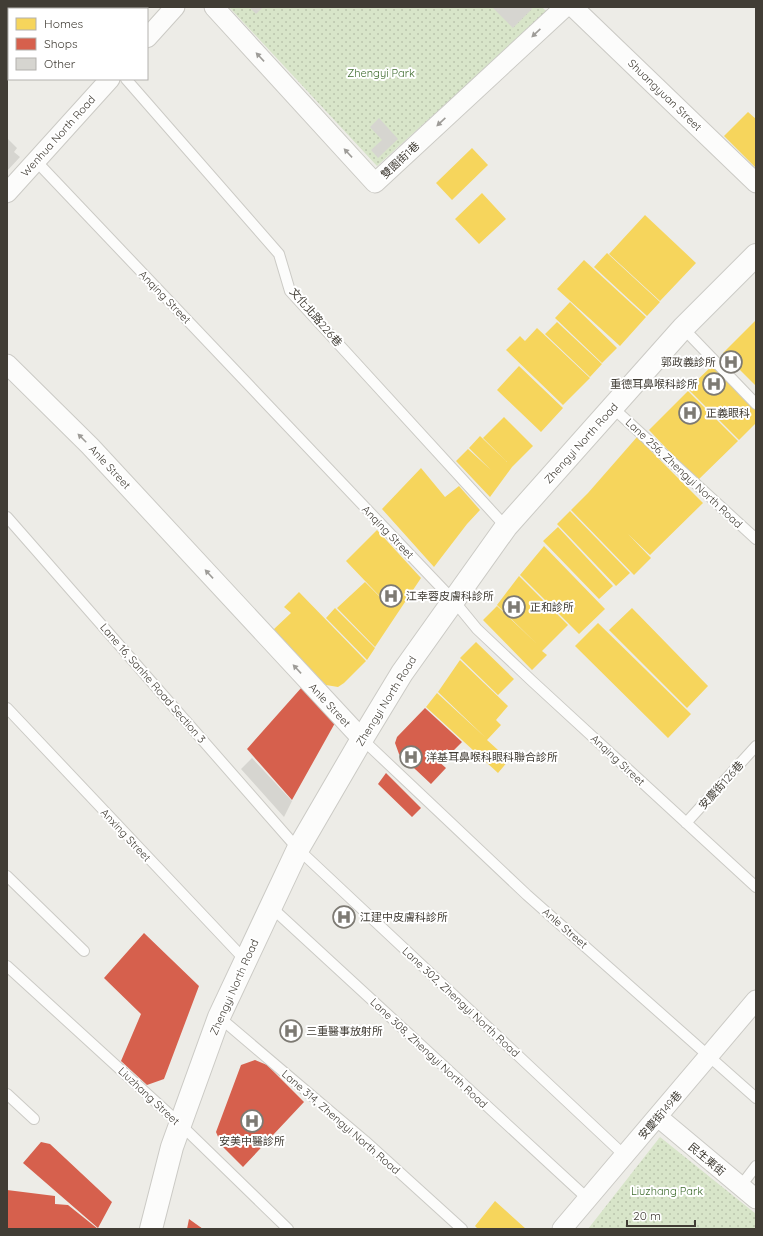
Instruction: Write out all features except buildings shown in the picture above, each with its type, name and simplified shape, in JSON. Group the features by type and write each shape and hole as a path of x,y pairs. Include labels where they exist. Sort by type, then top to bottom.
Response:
{"street":[{"path":"148,37 175,7"},
{"name":"雙園街1巷","path":"214,7 376,183 565,7"},
{"name":"Shuangyuan Street","path":"573,7 756,183"},
{"name":"Wenhua North Road","path":"7,192 109,80"},
{"name":"Zhengyi North Road","path":"151,1229 172,1147 219,1017 298,849 402,673 506,527 683,328 756,255"},
{"name":"Anle Street","path":"7,364 90,446 362,739"},
{"name":"安慶街149巷","path":"562,1229 756,1000"},
{"name":"民生東街","path":"658,1117 756,1199"}],"lane":[{"name":"文化北路226巷","path":"127,80 279,254 290,291 506,527"},
{"name":"Anqing Street","path":"36,161 454,601 483,634 756,887"},
{"path":"683,328 756,404"},
{"name":"Lane 256, Zhengyi North Road","path":"612,407 756,539"},
{"name":"Lane 16, Sanhe Road Section 3","path":"7,518 298,849"},
{"name":"Anxing Street","path":"7,708 246,961"},
{"name":"Anle Street","path":"362,739 527,895 756,1098"},
{"name":"安慶街126巷","path":"686,823 756,746"},
{"name":"Lane 302, Zhengyi North Road","path":"298,849 624,1156"},
{"path":"7,876 84,951"},
{"name":"Lane 308, Zhengyi North Road","path":"271,907 588,1199"},
{"name":"Liuzhang Street","path":"7,966 180,1124 288,1229"},
{"name":"Lane 314, Zhengyi North Road","path":"219,1017 365,1141 462,1229"},
{"path":"7,1094 34,1119"},
{"path":"740,1187 756,1166"}],"green space":[{"name":"Zhengyi Park","path":"229,7 542,7 547,12 377,166"},
{"name":"Liuzhang Park","path":"660,1137 756,1214 756,1229 588,1229"}],"place":[{"name":"郭政義診所","path":"731,362"},
{"name":"重德耳鼻喉科診所","path":"714,384"},
{"name":"正義眼科","path":"690,413"},
{"name":"江幸蓉皮膚科診所","path":"391,596"},
{"name":"正和診所","path":"514,607"},
{"name":"洋基耳鼻喉科眼科聯合診所","path":"411,757"},
{"name":"江建中皮膚科診所","path":"344,917"},
{"name":"三重醫事放射所","path":"291,1031"},
{"name":"安美中醫診所","path":"252,1121"}]}
